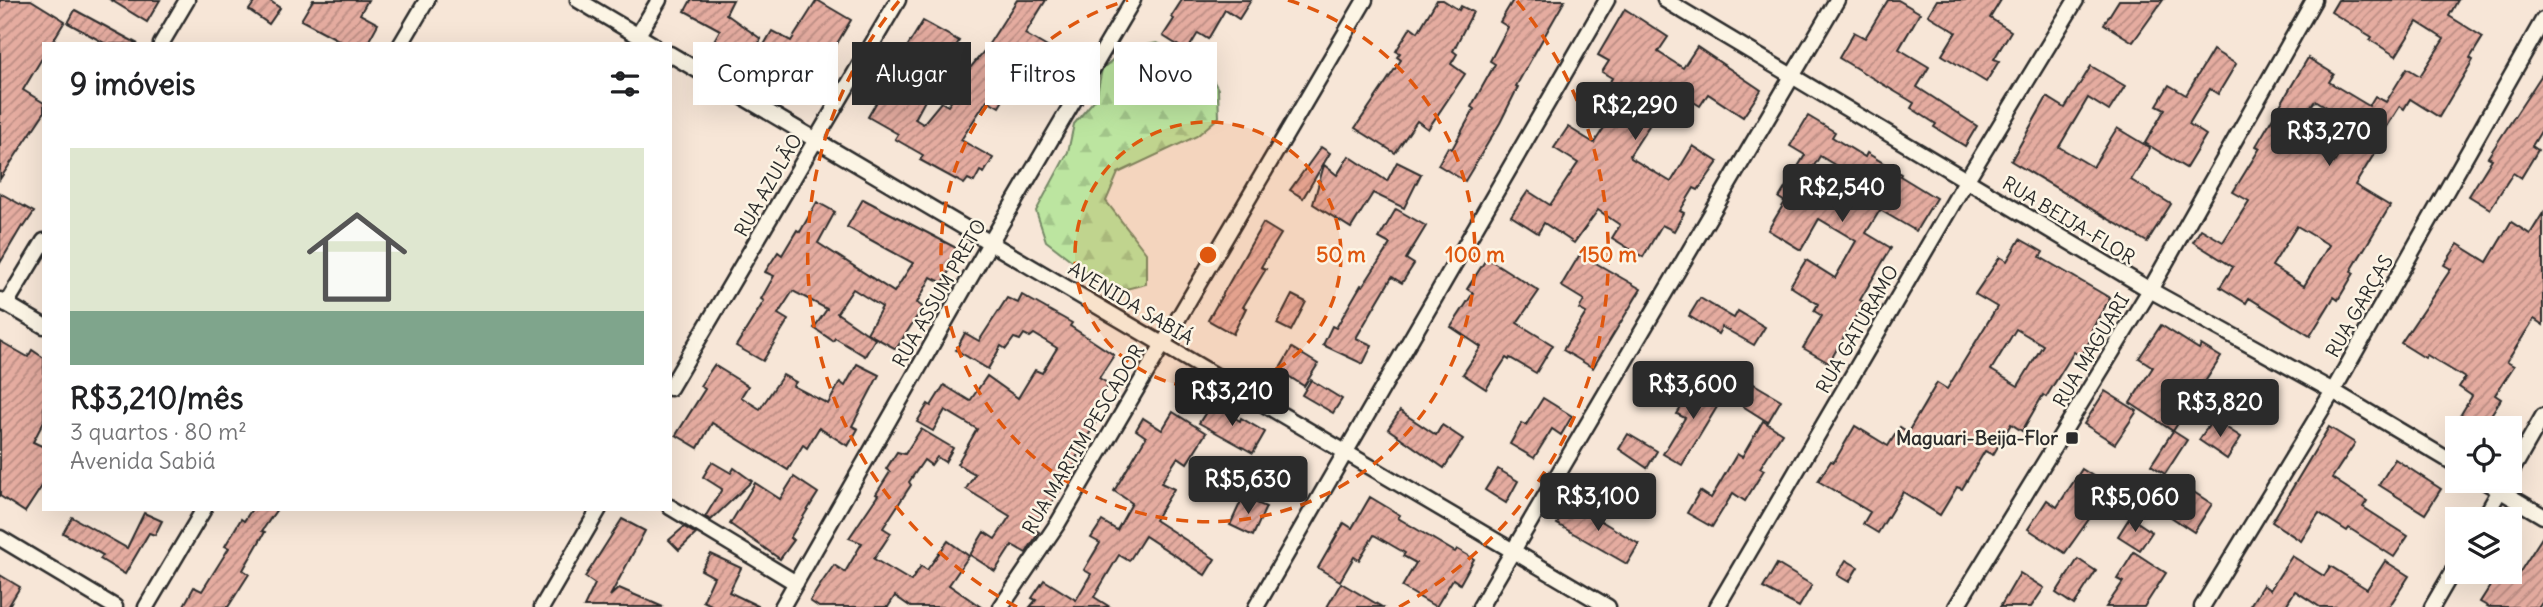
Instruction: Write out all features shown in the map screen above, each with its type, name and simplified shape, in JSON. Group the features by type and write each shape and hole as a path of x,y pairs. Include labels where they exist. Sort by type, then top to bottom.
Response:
{"street":[{"path":"162,42 187,0"},
{"path":"402,42 427,0"},
{"path":"578,0 649,42"},
{"path":"638,35 659,0"},
{"name":"RUA AZULÃO","path":"672,385 898,0"},
{"name":"RUA ASSUM PRETO","path":"782,607 990,243 1133,0"},
{"name":"RUA MARTIM PESCADOR","path":"1001,607 1058,523 1365,0"},
{"path":"1256,607 1607,0"},
{"name":"RUA BEIJA-FLOR","path":"1665,0 2150,290 2333,391 2445,458"},
{"path":"1480,607 1837,0"},
{"name":"RUA GATURAMO","path":"1717,607 1966,181 2076,0"},
{"name":"RUA MAGUARI","path":"1956,607 2150,290 2314,0"},
{"name":"RUA GARÇAS","path":"2202,607 2333,391 2543,20"},
{"name":"AVENIDA SABIÁ","path":"672,55 1608,607"},
{"path":"42,244 3,302 42,325"},
{"path":"2522,453 2543,416"},
{"path":"2512,493 2543,516"},
{"path":"672,508 796,583"},
{"path":"146,607 203,511"},
{"path":"542,607 598,511"},
{"path":"0,538 115,607"},
{"path":"2432,607 2445,584"}],"green space":[{"path":"1114,59 1114,105 1217,105 1218,89 1219,117 1197,136 1118,173 1106,201 1146,253 1146,284 1118,291 1093,277 1046,241 1036,211 1068,152 1074,124 1090,105 1100,105 1102,69"}],"building":[{"path":"0,0 31,0 65,21 52,42 42,42 42,58 23,90 42,102 42,116 0,179"},
{"path":"111,0 160,0 147,22"},
{"path":"256,0 269,0 280,8 269,24 249,10"},
{"path":"313,0 368,0 360,14 378,24 368,42 342,42 301,20"},
{"path":"691,0 733,0 726,14 761,39 759,42 713,42 720,30 685,11"},
{"path":"817,0 851,20 838,42 766,42 772,31 791,41"},
{"path":"1017,0 1046,0 1025,34 1039,42 990,42"},
{"path":"1182,0 1251,0 1239,19 1225,10 1208,39 1198,33 1192,42 1173,42 1163,36 1174,19 1171,17"},
{"path":"1437,0 1443,0 1459,10 1461,6 1473,12 1453,51 1457,54 1451,64 1465,74 1428,129 1417,121 1395,153 1355,128 1401,60 1397,57 1400,53 1396,51 1411,27 1418,32"},
{"path":"1513,0 1565,0 1516,86 1518,87 1500,123 1465,181 1438,165 1448,147 1452,149 1495,64 1490,61 1508,27 1500,22"},
{"path":"1888,0 1898,0 1920,13 1899,49 1929,67 1917,87 1977,126 1965,146 1934,127 1936,124 1911,108 1914,103 1839,58 1854,32 1865,38"},
{"path":"1937,0 2001,0 1990,18 2011,31 1994,59 1999,61 1986,82 1942,55 1956,32 1928,15"},
{"path":"2119,0 2163,0 2133,42 2104,24"},
{"path":"2338,0 2458,0 2449,16 2483,37 2470,58 2473,60 2439,117 2410,99 2404,109 2400,106 2376,144 2379,146 2355,185 2390,206 2351,271 2354,273 2338,300 2334,297 2310,336 2249,298 2246,303 2220,287 2233,267 2193,242 2201,229 2223,242 2249,201 2233,192 2260,148 2256,146 2308,58 2334,74 2329,82 2369,106 2375,96 2386,102 2407,68 2420,76 2444,39 2417,22 2396,56 2370,40 2372,37 2331,12","holes":["2317,101 2357,126 2334,163 2292,137","2297,226 2329,245 2304,286 2272,266"]},
{"path":"1625,9 1668,37 1658,52 1683,68 1697,47 1761,90 1743,117 1708,94 1700,106 1673,89 1630,155 1631,158 1671,182 1693,146 1718,162 1698,190 1694,188 1680,211 1684,213 1674,231 1662,225 1643,257 1612,238 1620,225 1598,210 1574,243 1544,223 1538,233 1511,216 1528,191 1550,205 1578,163 1554,148 1568,127 1594,143 1611,117 1605,113 1617,96 1606,89 1612,78 1602,72 1609,61 1598,55"},
{"path":"75,10 134,42 102,42 68,23"},
{"path":"923,21 958,42 910,42"},
{"path":"985,50 985,103 961,140 993,158 984,173 980,171 974,182 968,179 964,184 920,160 923,155 895,139 898,134 868,117 875,105 923,105 915,119 923,124 939,105 971,105 971,67"},
{"path":"2213,50 2236,64 2218,94 2210,89 2189,124 2206,135 2186,168 2145,143 2165,109 2157,105 2169,85 2186,95"},
{"path":"2091,66 2125,86 2109,111 2088,98 2059,147 2093,167 2117,128 2150,148 2131,180 2171,204 2147,242 2011,161 2047,97 2065,108"},
{"path":"2543,73 2543,128 2532,146 2538,150 2521,178 2513,173 2490,209 2469,196 2492,159 2488,157"},
{"path":"1808,116 1835,132 1832,137 1865,157 1867,153 1936,198 1916,231 1880,210 1866,233 1891,248 1860,300 1864,302 1829,363 1803,348 1822,316 1814,311 1818,304 1790,286 1806,260 1835,278 1856,241 1819,219 1801,250 1768,230 1785,202 1779,198 1805,155 1790,146","holes":["1820,156 1853,176 1837,202 1804,182"]},
{"path":"1321,147 1330,153 1303,198 1290,190"},
{"path":"1349,156 1387,181 1397,162 1421,174 1404,208 1373,193 1351,228 1313,204 1324,165 1337,175"},
{"path":"0,193 34,212 24,227 22,226 0,263"},
{"path":"863,199 960,250 943,283 931,277 917,303 923,307 896,349 867,333 882,307 853,289 837,313 875,339 865,356 835,338 833,341 814,328 827,309 793,291 778,314 788,320 763,361 736,346 764,301 761,299 774,276 765,272 778,252 782,255 797,230 800,232 817,202 835,212 818,243 894,292 913,263 847,227"},
{"path":"1396,209 1426,226 1406,259 1414,264 1402,283 1392,277 1356,338 1372,345 1363,364 1323,345 1332,326 1336,328 1361,285 1363,286 1390,244 1379,238"},
{"path":"2543,213 2543,325 2534,319 2507,362 2514,366 2495,395 2501,399 2490,416 2460,416 2472,396 2459,387 2465,378 2401,343 2451,269 2444,265 2458,244 2487,262 2511,222 2530,234"},
{"path":"1263,223 1281,234 1261,267 1266,269 1243,307 1246,308 1233,334 1208,320"},
{"path":"2020,239 2043,252 2040,257 2110,298 2091,331 2094,333 2081,356 2074,352 2046,397 2043,395 2022,431 2011,424 1993,455 1985,451 1962,489 1957,487 1940,515 1903,492 1878,533 1863,524 1870,512 1818,481 1831,461 1834,462 1855,426 1888,446 1900,427 1908,432 1937,383 1947,389 1997,307 1975,294 2000,257 2007,261","holes":["2016,329 2043,345 2018,386 1991,370"]},
{"path":"1580,254 1641,289 1593,368 1563,350 1586,313 1579,309 1584,300 1561,286"},
{"path":"1487,258 1539,291 1517,323 1553,345 1536,373 1506,358 1486,389 1463,374 1481,347 1451,327 1473,293 1467,289"},
{"path":"1022,295 1072,323 1070,326 1114,355 1099,378 1109,384 1089,418 1096,422 1064,484 1034,529 1039,532 1026,553 1012,545 995,571 970,555 984,532 995,539 1010,516 966,489 975,474 957,464 977,429 945,410 933,431 917,422 944,385 970,401 987,376 1018,398 1035,370 1042,373 1057,348 1034,334 1030,337 1024,334 1020,340 1014,338 1006,349 1001,346 988,369 956,350 965,333 979,341 1007,298 1018,303"},
{"path":"1292,295 1306,302 1291,331 1277,324"},
{"path":"1700,298 1734,318 1738,311 1765,327 1754,345 1722,327 1718,334 1689,316"},
{"path":"2161,325 2199,349 2201,345 2221,357 2173,431 2130,403 2153,367 2139,358"},
{"path":"0,341 28,357 32,350 42,357 42,425 33,442 42,446 42,486 25,512 0,496"},
{"path":"1292,348 1318,364 1304,386 1279,370"},
{"path":"857,364 879,375 852,426 858,429 848,446 819,428 807,448 803,445 788,470 712,423 698,448 676,435 705,389 700,386 714,365 748,386 741,397 760,409 783,375 796,382 793,386 828,404 840,382 845,386"},
{"path":"1311,380 1342,399 1333,413 1302,395"},
{"path":"1697,381 1723,397 1682,465 1663,454 1685,418 1677,414"},
{"path":"1754,384 1781,400 1768,422 1741,405"},
{"path":"2105,391 2137,411 2115,444 2084,424"},
{"path":"1543,398 1572,416 1561,435 1552,429 1534,458 1510,444 1522,423 1526,425"},
{"path":"1212,403 1240,421 1241,418 1265,432 1253,453 1199,423"},
{"path":"1400,411 1436,435 1442,425 1463,439 1444,468 1388,429"},
{"path":"1173,412 1206,433 1187,463 1178,457 1161,483 1174,489 1155,520 1215,559 1205,575 1145,536 1129,561 1119,555 1094,597 1110,607 1030,607 1036,600 1032,598 1044,580 1076,600 1091,574 1084,570 1100,543 1091,538 1102,521 1117,530 1132,503 1114,491 1146,437 1136,430 1143,418 1162,430"},
{"path":"2213,419 2241,437 2227,459 2199,440"},
{"path":"1763,421 1782,433 1760,468 1764,470 1745,501 1733,493 1712,527 1687,513 1700,491 1711,498 1737,454 1742,457"},
{"path":"2329,427 2355,443 2332,478 2367,501 2363,507 2408,536 2394,557 2349,528 2347,531 2319,513 2301,541 2272,522"},
{"path":"921,429 953,448 945,462 937,457 931,465 924,460 883,528 891,533 874,559 911,581 921,566 927,570 948,541 969,556 949,585 981,607 911,607 895,596 888,607 819,607 810,601 834,565 845,572 862,543 849,538 878,495 876,494 890,472 886,469 897,452 905,454"},
{"path":"2173,431 2187,440 2165,474 2151,465"},
{"path":"1628,434 1657,451 1647,468 1619,449"},
{"path":"2395,459 2441,489 2425,514 2379,485"},
{"path":"712,462 731,473 734,468 752,481 711,520 705,517 722,489 703,477"},
{"path":"1498,469 1518,481 1506,503 1485,490"},
{"path":"2082,469 2096,478 2089,488 2104,498 2065,553 2028,529 2047,500 2057,507"},
{"path":"794,477 818,493 790,538 794,540 780,559 730,524 755,483 780,499"},
{"path":"2180,483 2212,504 2194,532 2162,511"},
{"path":"1243,497 1266,507 1253,536 1230,525"},
{"path":"1370,497 1400,515 1398,518 1455,552 1457,549 1474,559 1460,584 1453,579 1436,607 1402,587 1416,563 1403,556 1405,553 1374,535 1359,560 1354,557 1340,581 1318,568 1344,523 1352,528"},
{"path":"1570,502 1639,544 1627,564 1557,524"},
{"path":"251,511 276,511 262,531 265,532 243,570 249,574 228,607 183,607 194,587 202,591 229,548 225,546 241,519 244,521"},
{"path":"144,513 162,521 155,535 149,533 125,574 100,559 103,555 63,533 72,517 127,548"},
{"path":"2130,517 2152,532 2140,550 2118,536"},
{"path":"622,519 645,531 610,596 619,588 663,607 584,607 595,584 585,577"},
{"path":"684,527 696,534 679,550 669,540"},
{"path":"2543,536 2543,601 2539,607 2489,607 2480,602 2491,584 2522,584 2522,569"},
{"path":"2134,552 2166,573 2144,607 2106,607 2123,582 2117,579"},
{"path":"711,554 741,568 729,592 760,607 715,607 703,601 714,577 701,570"},
{"path":"2292,556 2324,576 2330,566 2367,589 2385,561 2409,576 2389,607 2320,607 2295,591 2285,607 2249,607 2263,585 2270,590"},
{"path":"2078,559 2096,571 2074,605 2056,593"},
{"path":"1846,560 1858,567 1849,582 1837,575"},
{"path":"1777,564 1812,585 1799,607 1763,588"},
{"path":"2020,573 2044,588 2031,607 2000,607"},
{"path":"0,575 20,587 8,607 0,607"},
{"path":"1341,583 1382,607 1327,607"}],"place":[{"name":"Maguari-Beija-Flor","path":"2072,438"}]}
